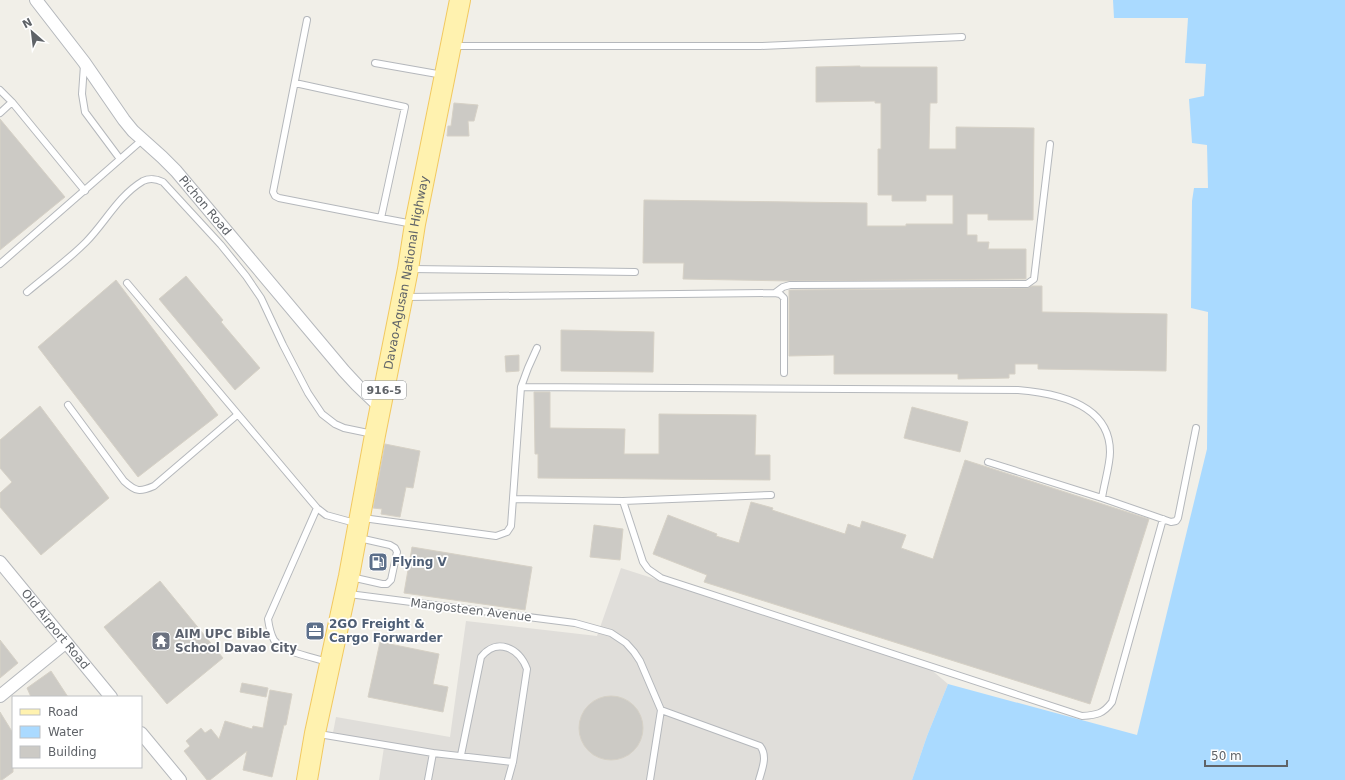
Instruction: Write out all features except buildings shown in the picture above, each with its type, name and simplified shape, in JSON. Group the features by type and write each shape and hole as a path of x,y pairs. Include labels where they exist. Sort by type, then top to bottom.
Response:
{"main road":[{"name":"Davao-Agusan National Highway","path":"307,780 315,733 347,585 380,407 408,269 415,224 460,0"}],"street":[{"name":"Pichon Road","path":"36,0 84,62 124,120 142,140 176,171 344,371 357,386 380,407"},
{"name":"Old Airport Road","path":"0,562 109,696"},
{"path":"0,696 65,643"},
{"path":"142,734 180,780"}],"lane":[{"path":"308,20 273,192 275,196 415,224"},
{"path":"450,46 760,46 962,37"},
{"path":"84,62 82,94 85,112 120,159"},
{"path":"375,63 445,76"},
{"path":"295,83 405,107 381,218"},
{"path":"0,90 12,102 85,191"},
{"path":"0,113 12,102"},
{"path":"0,264 142,140"},
{"path":"775,293 783,287 790,285 1027,284 1031,282 1034,279 1050,144"},
{"path":"27,292 85,243 101,226 124,196 144,181 158,179 163,182 195,216 246,276 261,298 308,393 322,414 335,424 344,428 375,434"},
{"path":"408,269 635,272"},
{"path":"127,283 317,508 326,515 358,526 395,548 397,552 390,580 387,584 347,585"},
{"path":"402,298 775,293 780,294 784,298 784,373"},
{"path":"358,526 496,536 507,532 512,526 521,387 537,348"},
{"path":"521,387 1034,391 1053,395 1091,411 1103,424 1108,436 1110,453 1102,498"},
{"path":"68,405 124,481 138,491 154,486 237,415"},
{"path":"988,462 1102,498 1171,522 1176,521 1178,518 1196,428"},
{"path":"513,499 623,501 771,495"},
{"path":"623,501 643,562 648,569 661,578 1082,716 1094,715 1102,712 1112,702 1163,519"},
{"path":"317,508 268,619 270,630 274,639 282,648 330,662"},
{"name":"Mangosteen Avenue","path":"347,585 575,623 612,633 620,638 634,652 640,661 660,710"},
{"path":"461,755 481,657 486,651 494,647 502,646 512,650 519,654 527,669 513,762 508,780"},
{"path":"650,780 660,710 760,746 763,750 764,759 759,780"},
{"path":"315,733 433,753 513,762"},
{"path":"428,780 433,753"}],"shaded area":[{"path":"621,568 928,667 948,684 927,736 912,780 379,780 384,747 332,738 336,717 450,737 466,621 597,636"}],"water":[{"path":"1113,0 1345,0 1345,780 912,780 927,736 948,684 1137,735 1207,449 1208,312 1191,308 1192,201 1194,188 1208,188 1207,145 1192,143 1189,99 1204,96 1206,64 1185,63 1188,18 1114,18"}],"place":[{"name":"Flying V","path":"378,562"},
{"name":"2GO Freight & Cargo Forwarder","path":"315,631"},
{"name":"AIM UPC Bible School Davao City","path":"161,641"}]}
